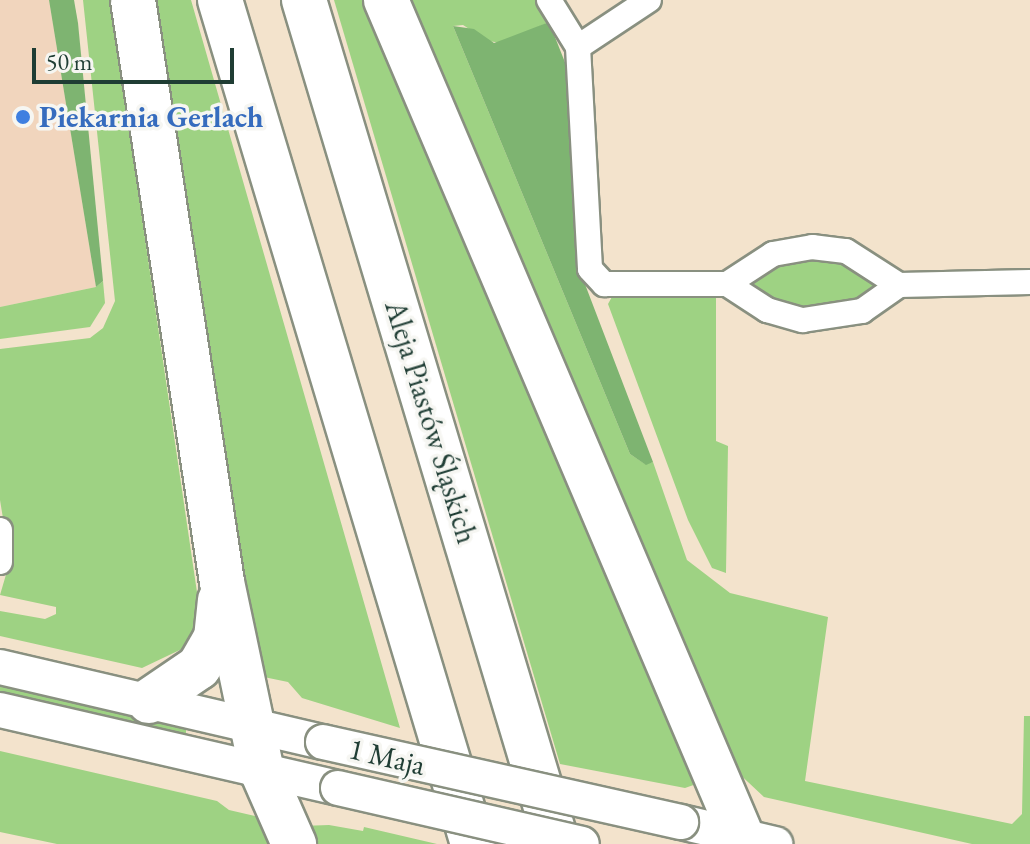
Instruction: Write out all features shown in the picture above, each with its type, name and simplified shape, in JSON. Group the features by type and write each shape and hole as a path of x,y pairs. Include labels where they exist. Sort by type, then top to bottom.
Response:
{"highway":[{"path":"133,0 222,582 262,771 294,844"},
{"path":"220,0 473,844"},
{"name":"Aleja Piastów Śląskich","path":"304,0 557,844"},
{"path":"386,0 754,842"},
{"path":"149,701 199,667 216,638 222,582"}],"main road":[{"name":"1 Maja","path":"0,667 681,822 754,842"},
{"name":"1 Maja","path":"0,710 582,844"}],"street":[{"path":"549,0 578,47 590,269 604,284 727,284 783,317 825,320 862,311 899,285 1030,282"},
{"path":"578,47 649,0"},
{"path":"727,284 773,254 812,247 846,251 899,285"},
{"path":"0,530 0,562"}],"shaded area":[{"path":"0,0 49,0 96,287 0,307"}],"green space":[{"path":"49,0 74,0 78,23 103,281 96,287"},
{"path":"83,0 110,0 198,599 196,631 186,647 142,668 0,636 0,611 45,619 56,614 56,607 0,595 10,561 0,500 0,349 90,338 103,328 115,301"},
{"path":"148,0 191,0 400,728 302,698 288,682 254,675"},
{"path":"334,0 374,0 702,782 685,788 560,764"},
{"path":"412,0 537,0 549,22 502,43 488,41 463,25 453,26 630,454 645,464 653,462 687,560 730,593 828,617 805,781 1012,824 1022,814 1024,716 1030,716 1030,844 972,844 764,797 733,768"},
{"path":"549,22 570,75 583,279 653,462 646,465 630,454 453,26 474,29 494,43"},
{"path":"801,254 847,260 881,285 865,299 807,310 747,289 760,269"},
{"path":"103,281 105,303 90,327 0,339 0,307 96,287"},
{"path":"716,292 716,441 728,446 726,573 712,568 688,520 608,304 613,295"},
{"path":"0,682 186,724 186,733 183,737 0,695"},
{"path":"0,751 217,801 229,810 259,817 279,844 57,844 0,832"},
{"path":"329,825 363,831 364,827 437,844 308,844 301,826"}],"place":[{"name":"Piekarnia Gerlach","path":"23,117"}]}
